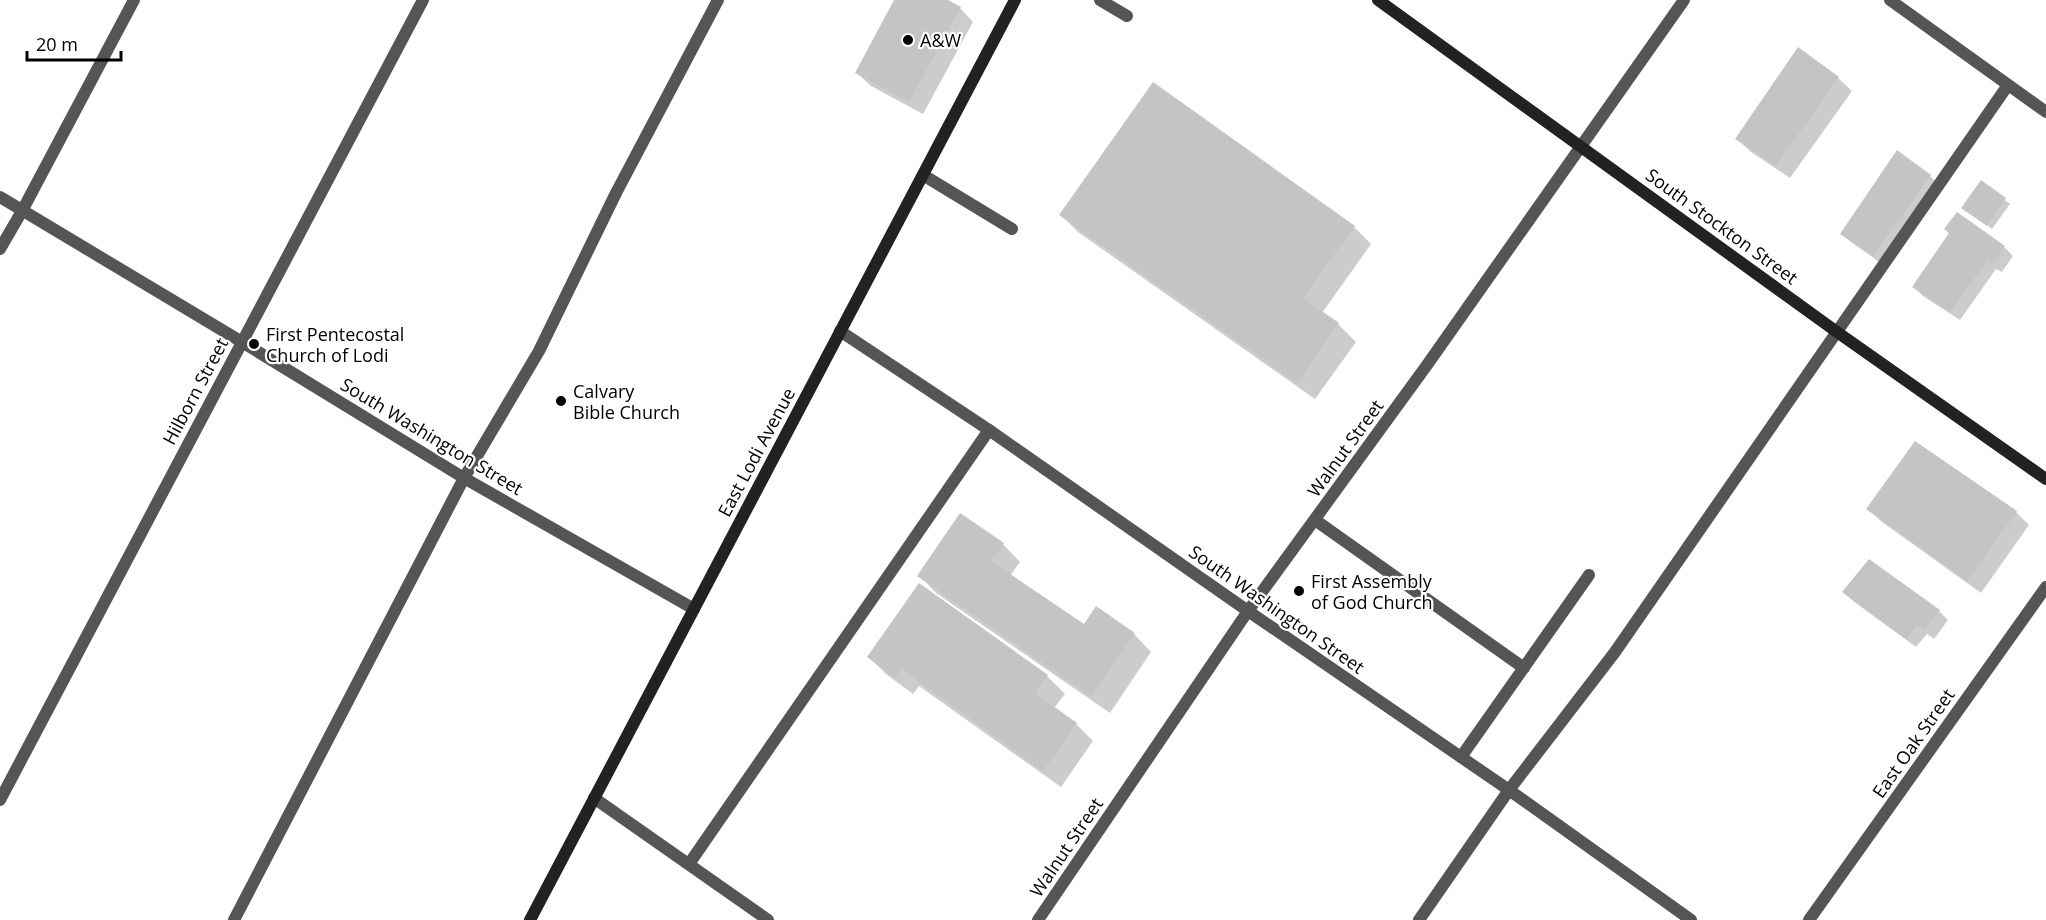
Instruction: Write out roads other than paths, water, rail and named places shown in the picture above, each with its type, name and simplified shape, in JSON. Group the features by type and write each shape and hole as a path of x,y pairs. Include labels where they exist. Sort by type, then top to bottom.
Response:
{"main road":[{"name":"East Lodi Avenue","path":"530,920 1015,0"},
{"name":"South Stockton Street","path":"1378,0 1837,332 2046,479"}],"street":[{"path":"0,249 134,0"},
{"name":"Hilborn Street","path":"0,800 423,0"},
{"path":"234,920 464,478 539,351 616,193 718,0"},
{"path":"1100,0 1127,16"},
{"name":"Walnut Street","path":"1038,920 1248,611 1582,147 1684,0"},
{"path":"1890,0 2046,112"},
{"path":"1419,920 1509,790 1615,652 2008,84"},
{"path":"923,175 1012,229"},
{"name":"South Washington Street","path":"0,197 464,478 694,609"},
{"name":"South Washington Street","path":"840,331 989,430 1509,790 1691,920"},
{"path":"689,864 989,430"},
{"path":"1315,520 1524,668"},
{"path":"1461,757 1589,575"},
{"name":"East Oak Street","path":"1809,920 2046,587"},
{"path":"594,798 768,920"}],"place":[{"name":"A&W","path":"908,40"},
{"name":"First Pentecostal Church of Lodi","path":"254,344"},
{"name":"Calvary Bible Church","path":"561,401"},
{"name":"First Assembly of God Church","path":"1299,591"}]}
